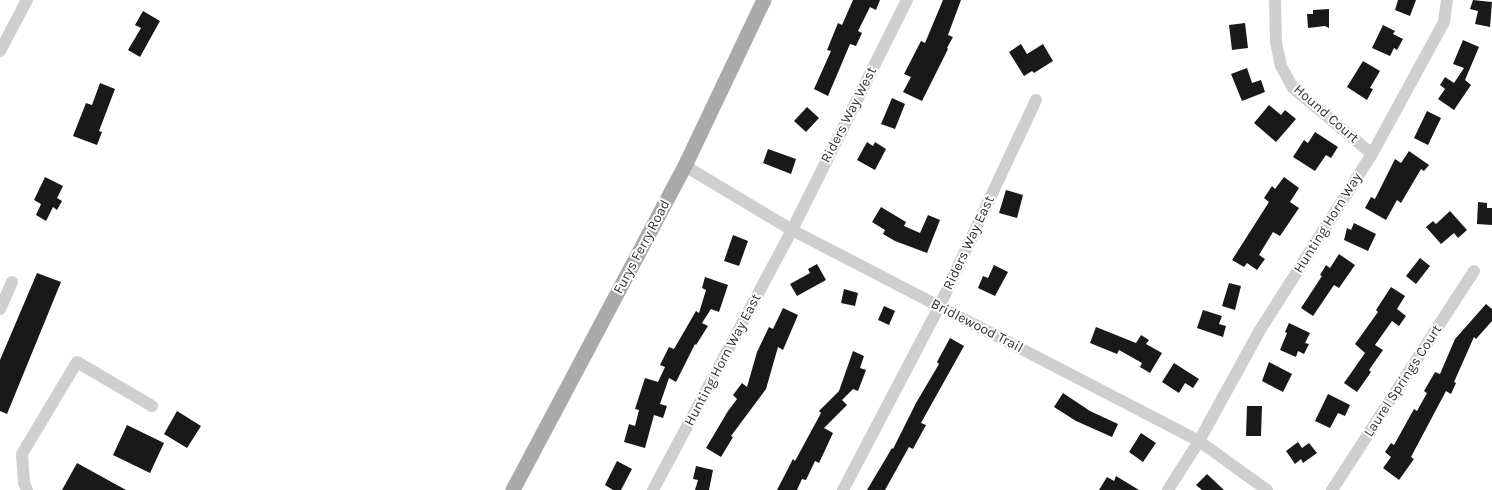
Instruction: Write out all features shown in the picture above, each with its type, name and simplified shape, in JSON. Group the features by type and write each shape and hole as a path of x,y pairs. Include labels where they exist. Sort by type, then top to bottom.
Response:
{"main road":[{"name":"Furys Ferry Road","path":"513,490 685,166 764,0"}],"street":[{"path":"0,51 27,0"},
{"name":"Riders Way West","path":"792,230 907,0"},
{"name":"Hound Court","path":"1275,0 1276,44 1281,66 1293,88 1372,154"},
{"name":"Hunting Horn Way","path":"1168,490 1199,441 1260,330 1372,154 1444,22 1447,0"},
{"name":"Riders Way East","path":"843,490 939,307 1036,100"},
{"name":"Bridlewood Trail","path":"685,166 792,230 1199,441 1267,490"},
{"name":"Hunting Horn Way East","path":"654,490 792,230"},
{"name":"Laurel Springs Court","path":"1332,490 1474,271"},
{"path":"0,309 12,282"},
{"path":"27,490 24,483 22,454 77,362 152,406"}],"building":[{"path":"853,0 880,0 876,10 870,7 858,31 862,33 856,46 850,44 828,96 814,89 831,51 827,50 838,23 842,25"},
{"path":"943,0 961,0 948,35 953,37 922,101 903,92 911,77 904,74 921,41 925,43"},
{"path":"1398,0 1416,0 1410,16 1395,10"},
{"path":"1473,0 1492,2 1490,27 1475,24 1478,11 1470,9"},
{"path":"1329,9 1329,28 1325,26 1308,28 1307,14 1313,14 1313,10"},
{"path":"143,11 160,21 140,57 128,50 141,28 135,25"},
{"path":"1245,23 1248,48 1232,50 1229,25"},
{"path":"1383,25 1395,31 1393,34 1403,39 1397,50 1394,48 1390,56 1372,48"},
{"path":"1463,40 1479,47 1465,80 1471,85 1454,110 1438,99 1445,89 1440,85 1445,77 1454,83 1464,68 1453,64"},
{"path":"1021,44 1027,54 1043,44 1053,61 1034,73 1032,71 1024,76 1009,52"},
{"path":"1363,61 1380,71 1370,88 1373,89 1367,100 1347,87"},
{"path":"1247,68 1252,83 1261,80 1265,92 1242,101 1231,74"},
{"path":"100,83 115,89 99,131 102,132 97,145 73,136 86,103 92,105"},
{"path":"892,98 905,104 895,129 881,124"},
{"path":"1269,105 1281,115 1285,110 1296,119 1276,142 1254,123"},
{"path":"807,107 819,118 806,132 794,121"},
{"path":"1427,111 1441,118 1428,145 1414,138"},
{"path":"1315,132 1338,147 1331,158 1326,155 1315,171 1293,157 1304,140 1308,143"},
{"path":"867,142 873,146 875,142 886,149 875,170 857,160"},
{"path":"768,149 796,159 791,174 763,163"},
{"path":"1409,151 1429,165 1424,171 1421,169 1401,203 1397,200 1386,220 1365,208 1371,197 1375,199 1395,159 1401,163"},
{"path":"45,177 63,186 57,198 62,201 57,210 53,207 46,221 36,215 41,204 34,200"},
{"path":"1284,177 1299,188 1290,202 1299,208 1280,236 1273,232 1259,255 1265,259 1257,270 1247,263 1244,267 1232,260 1269,202 1264,198 1272,186 1275,189"},
{"path":"1006,190 1023,195 1017,218 999,213"},
{"path":"1478,202 1487,203 1487,208 1492,208 1492,225 1477,224"},
{"path":"881,207 906,222 904,226 920,233 928,215 940,220 927,253 895,241 883,234 885,230 872,222"},
{"path":"1450,211 1467,230 1458,238 1454,233 1441,244 1426,227 1433,221 1436,224"},
{"path":"1354,223 1376,234 1368,251 1344,240 1347,228 1351,230"},
{"path":"733,235 748,241 739,266 724,261"},
{"path":"1339,254 1355,265 1339,288 1334,285 1313,316 1301,308 1322,276 1320,275 1326,265 1330,268"},
{"path":"1420,258 1430,266 1416,284 1406,276"},
{"path":"817,264 826,280 797,296 790,284 810,273 808,269"},
{"path":"994,265 1008,272 995,296 978,288 983,276 988,278"},
{"path":"37,273 61,282 7,414 0,411 0,360"},
{"path":"705,277 728,285 719,312 711,309 702,323 708,326 696,345 695,344 676,382 669,378 660,404 667,406 663,418 654,415 645,448 624,442 629,424 635,426 639,410 635,409 645,378 658,382 665,367 660,365 669,347 674,349 696,311 699,313 706,290 702,288"},
{"path":"1229,283 1241,286 1235,310 1222,306"},
{"path":"1391,287 1405,296 1397,309 1406,316 1399,326 1392,321 1375,345 1383,350 1369,370 1371,372 1357,392 1344,383 1365,353 1355,344 1378,312 1376,310"},
{"path":"844,289 858,293 855,306 841,303"},
{"path":"1486,304 1492,309 1492,321 1476,339 1474,337 1454,382 1456,383 1451,394 1446,391 1411,457 1414,459 1399,480 1383,468 1391,457 1385,452 1391,443 1394,445 1414,409 1417,411 1427,393 1424,391 1435,372 1440,374 1455,339"},
{"path":"884,306 895,311 889,325 878,320"},
{"path":"783,308 798,315 783,350 778,347 766,389 731,436 733,437 721,457 706,448 737,399 733,395 742,383 747,387 757,352 769,327 773,329"},
{"path":"1203,310 1222,316 1219,324 1226,326 1223,337 1197,328"},
{"path":"1289,323 1310,333 1305,343 1309,344 1304,354 1298,351 1296,357 1280,350 1287,333 1285,332"},
{"path":"1096,327 1136,343 1141,335 1149,340 1146,344 1162,353 1150,373 1140,367 1142,363 1119,350 1117,354 1090,343"},
{"path":"950,338 964,346 921,423 926,425 913,449 909,447 885,490 867,490 892,448 893,449 916,403 939,364 937,362"},
{"path":"853,351 864,356 860,368 866,370 858,391 853,389 842,400 847,405 824,428 833,433 819,463 815,461 806,480 802,479 797,490 777,490 793,459 795,461 821,413 819,411 839,391"},
{"path":"1269,362 1292,374 1283,392 1262,381"},
{"path":"1174,363 1199,379 1193,388 1185,383 1179,393 1162,382"},
{"path":"1063,393 1090,411 1118,424 1112,437 1076,421 1054,407"},
{"path":"1328,394 1350,405 1345,416 1338,413 1330,428 1315,421"},
{"path":"1247,406 1262,406 1261,436 1246,436"},
{"path":"177,411 201,426 187,448 164,434"},
{"path":"127,425 164,443 150,473 113,455"},
{"path":"1141,433 1156,443 1143,462 1129,452"},
{"path":"1298,442 1302,448 1309,443 1317,453 1303,463 1301,459 1295,464 1286,451"},
{"path":"617,461 632,469 621,490 613,490 605,485"},
{"path":"77,463 126,490 62,490"},
{"path":"696,466 713,470 709,490 695,490 698,480 693,479"},
{"path":"1207,474 1224,490 1202,490 1196,485"},
{"path":"1116,476 1139,490 1099,490 1107,477 1114,481"}]}
